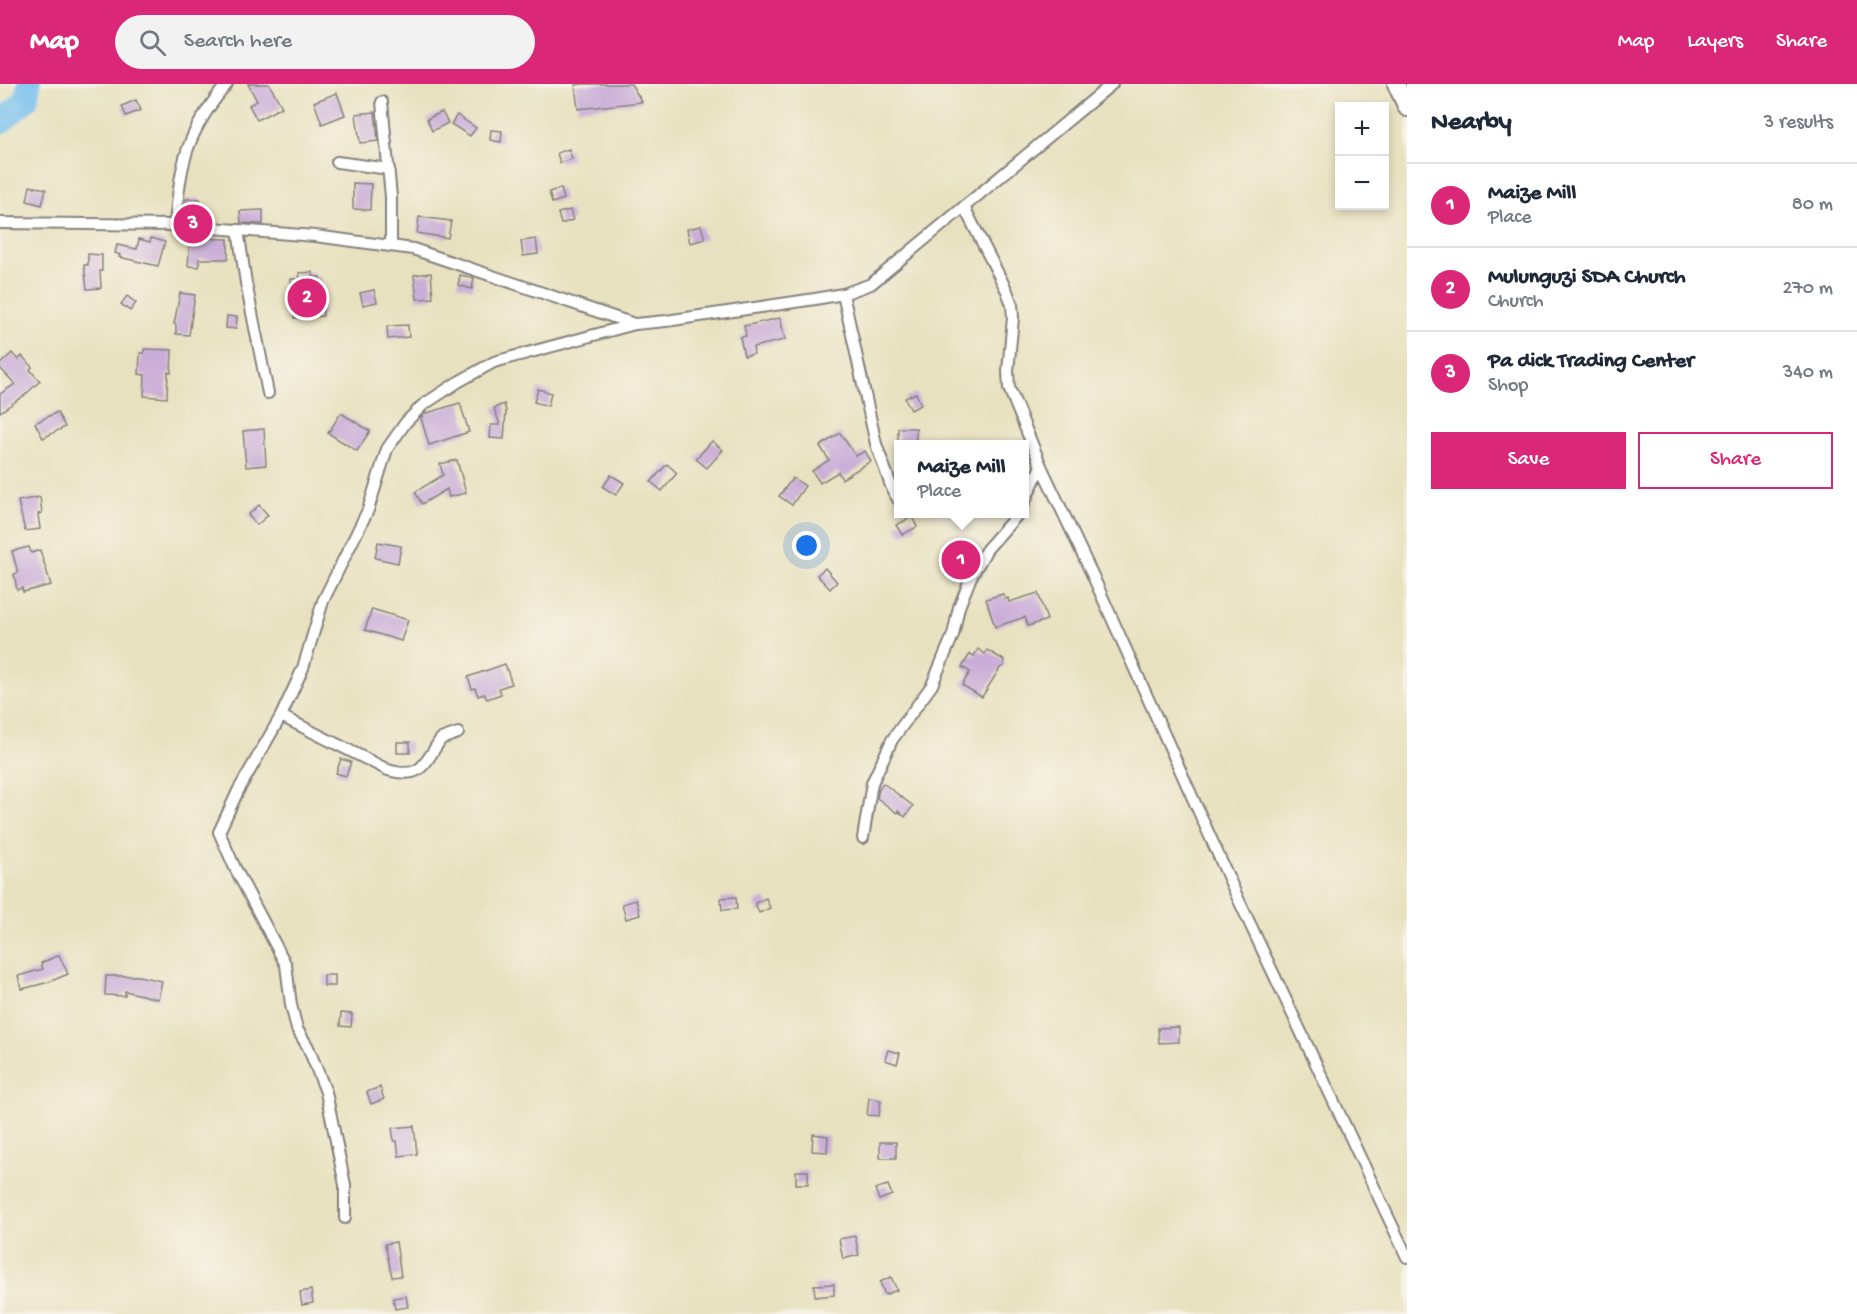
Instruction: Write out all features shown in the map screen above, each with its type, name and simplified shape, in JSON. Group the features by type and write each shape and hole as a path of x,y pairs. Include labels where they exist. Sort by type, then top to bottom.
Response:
{"main road":[{"path":"1396,84 1407,108"}],"street":[{"path":"175,225 179,177 186,148 211,103 227,84"},
{"path":"345,1218 345,1185 326,1092 308,1047 297,1029 285,965 219,832 238,791 281,716 303,668 323,601 368,510 387,448 406,422 423,405 494,362 635,324 843,294 871,284 1112,84"},
{"path":"382,102 389,169 391,246"},
{"path":"337,162 389,169"},
{"path":"964,207 1012,305 1008,370 1010,388 1041,466 1235,892 1407,1257"},
{"path":"0,223 175,225 315,236 413,249 635,324"},
{"path":"238,230 268,393"},
{"path":"843,294 876,444 894,491"},
{"path":"1029,492 1041,466"},
{"path":"863,838 872,783 892,740 932,685 953,635 959,607 971,577 987,549 1014,518"},
{"path":"281,716 398,773 419,770 427,763 441,739 446,735 458,733"}],"building":[{"path":"248,84 269,84 282,107 257,120 249,105 257,101"},
{"path":"631,84 642,102 578,109 575,85"},
{"path":"337,93 345,115 322,124 314,102"},
{"path":"136,100 141,110 126,116 122,106"},
{"path":"375,112 378,141 360,143 356,114"},
{"path":"442,112 448,123 432,131 427,119"},
{"path":"457,115 476,128 470,136 451,124"},
{"path":"491,130 502,131 501,142 490,140"},
{"path":"569,149 572,159 560,163 557,153"},
{"path":"353,183 371,184 370,210 353,209"},
{"path":"30,186 46,189 42,205 27,201"},
{"path":"561,188 564,199 552,203 549,192"},
{"path":"186,199 200,199 199,219 185,218"},
{"path":"263,210 263,224 241,223 240,211"},
{"path":"570,210 573,220 561,224 558,213"},
{"path":"419,217 451,221 448,238 417,233"},
{"path":"701,226 705,239 690,243 687,229"},
{"path":"151,238 165,242 158,266 119,257 120,255 115,253 117,245 137,249 139,239 150,242"},
{"path":"190,238 228,239 228,259 199,259 199,267 188,266"},
{"path":"536,239 538,254 523,256 521,241"},
{"path":"88,254 102,255 101,288 87,289 84,265 88,265"},
{"path":"313,272 313,277 320,277 323,316 294,318 291,279 300,279 299,273"},
{"path":"431,273 433,298 417,299 414,275"},
{"path":"460,275 474,278 472,289 458,285"},
{"path":"374,290 377,302 363,305 360,293"},
{"path":"180,293 195,295 189,335 176,334 174,324"},
{"path":"127,296 136,303 130,311 121,304"},
{"path":"227,316 237,317 236,329 226,328"},
{"path":"780,318 785,340 753,347 754,354 744,356 740,337 746,336 744,326"},
{"path":"408,325 409,337 388,339 387,326"},
{"path":"144,349 172,350 167,398 144,396 145,375 139,374 140,353 144,353"},
{"path":"12,353 18,360 22,356 40,381 25,395 0,412 0,394 15,384 0,368 0,364"},
{"path":"538,389 551,393 548,406 534,402"},
{"path":"916,393 921,405 911,410 905,398"},
{"path":"460,403 469,432 429,445 421,418 424,414"},
{"path":"504,404 506,411 504,439 490,438 491,425 500,425 494,408"},
{"path":"57,412 65,427 43,438 35,423"},
{"path":"341,413 370,431 357,451 328,433"},
{"path":"898,428 916,428 916,440 898,440"},
{"path":"264,429 266,465 246,467 243,431"},
{"path":"840,433 856,456 865,451 871,461 842,479 838,472 820,483 812,471 829,460 820,446"},
{"path":"712,441 723,450 707,468 696,459"},
{"path":"457,460 466,493 449,497 447,489 422,504 415,492 443,475 440,464"},
{"path":"667,464 677,473 662,491 651,482"},
{"path":"611,475 624,483 616,495 603,487"},
{"path":"793,478 805,486 792,505 779,496"},
{"path":"40,497 42,513 38,514 40,529 25,531 18,501"},
{"path":"259,505 268,515 257,525 248,515"},
{"path":"912,518 917,527 902,535 896,525"},
{"path":"378,542 401,546 398,563 375,558"},
{"path":"29,547 31,553 40,550 51,585 23,592 22,588 17,590 14,574 18,573 12,551"},
{"path":"959,551 969,557 962,569 952,563"},
{"path":"825,568 837,582 830,589 817,575"},
{"path":"1038,593 1047,620 1028,626 1025,617 995,627 986,599 1003,594 1009,602"},
{"path":"372,609 408,620 401,641 365,630"},
{"path":"978,649 985,654 987,650 1004,660 1004,666 1000,668 982,697 962,685 970,672 962,667 970,654 974,656"},
{"path":"505,664 512,684 499,688 501,694 487,699 484,694 478,696 475,688 472,689 468,677"},
{"path":"397,742 410,742 410,753 397,753"},
{"path":"341,759 351,762 346,776 336,773"},
{"path":"883,783 913,806 905,817 877,798"},
{"path":"736,897 737,909 722,910 721,898"},
{"path":"766,898 770,908 759,913 755,903"},
{"path":"636,900 640,915 626,919 622,904"},
{"path":"59,955 68,974 22,989 18,976 43,969 41,963"},
{"path":"324,975 335,975 335,986 324,986"},
{"path":"106,976 138,976 162,981 158,999 125,991 125,996 105,995"},
{"path":"341,1013 352,1014 351,1027 340,1026"},
{"path":"1179,1027 1179,1042 1159,1043 1158,1028"},
{"path":"888,1050 900,1053 897,1064 885,1060"},
{"path":"380,1087 384,1099 371,1104 367,1092"},
{"path":"869,1098 881,1100 879,1116 867,1115"},
{"path":"414,1126 417,1154 399,1156 392,1128"},
{"path":"813,1134 828,1136 827,1152 812,1151"},
{"path":"880,1142 896,1142 896,1158 880,1158"},
{"path":"796,1171 808,1171 808,1184 796,1184"},
{"path":"888,1185 892,1195 879,1200 875,1189"},
{"path":"855,1236 859,1255 843,1259 839,1239"},
{"path":"396,1242 401,1276 392,1277 385,1244"},
{"path":"891,1277 897,1290 885,1295 880,1282"},
{"path":"834,1284 834,1295 815,1297 814,1285"},
{"path":"311,1290 313,1303 302,1305 300,1292"},
{"path":"406,1296 408,1307 395,1309 393,1298"}],"waterway":[{"path":"0,123 26,100 29,84"}],"place":[{"name":"Pa dick Trading Center","path":"193,224"},
{"name":"Mulunguzi SDA Church","path":"307,298"},
{"name":"Maize Mill","path":"961,560"}]}
